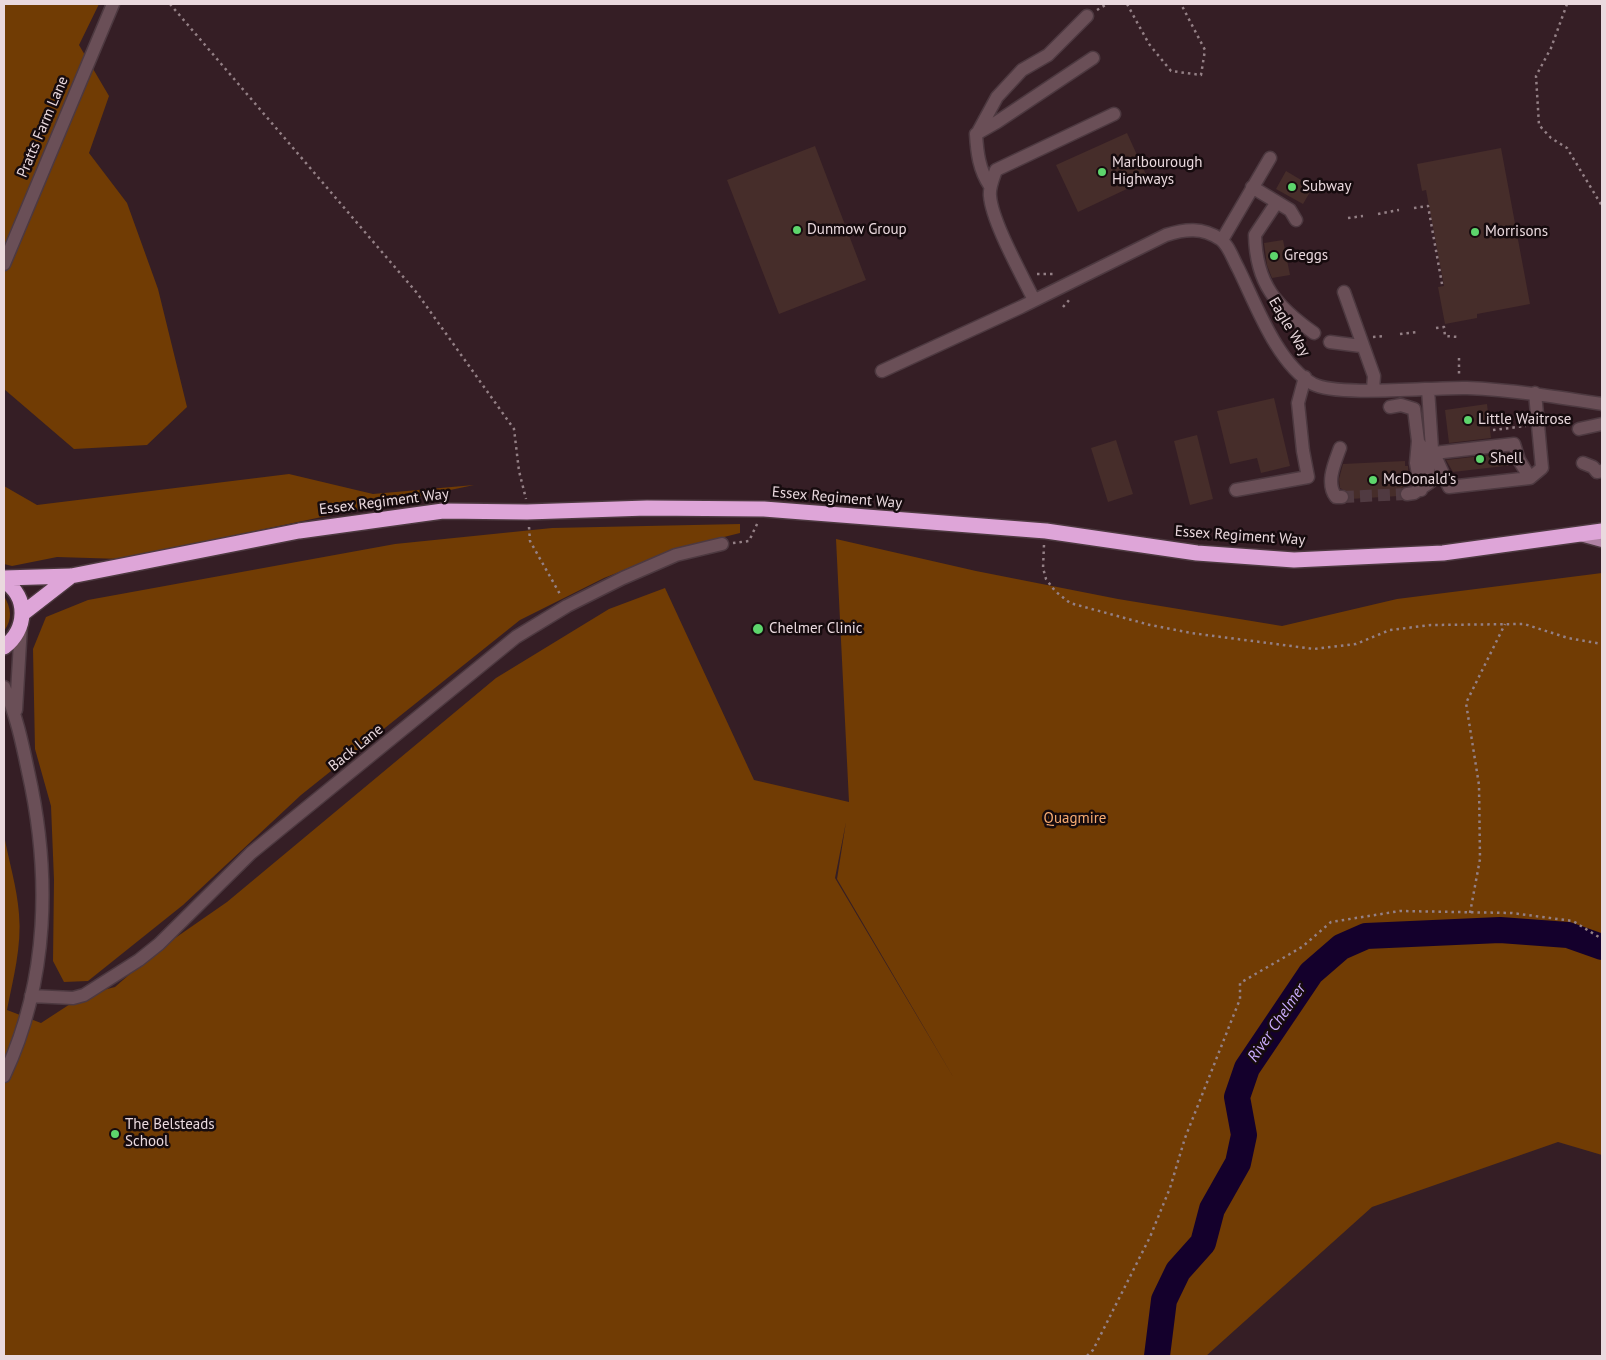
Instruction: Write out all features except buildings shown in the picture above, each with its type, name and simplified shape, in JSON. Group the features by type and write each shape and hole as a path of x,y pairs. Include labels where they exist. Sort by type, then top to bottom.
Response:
{"highway":[{"name":"Essex Regiment Way","path":"4,580 71,576 309,529 443,511 527,512 647,508 764,509 1046,531 1197,553 1294,560 1442,553 1602,531"},
{"name":"Essex Regiment Way","path":"4,647 17,634 22,620 71,576"},
{"path":"4,580 19,596 22,620"}],"main road":[{"path":"1580,535 1602,541"}],"street":[{"name":"Pratts Farm Lane","path":"4,264 113,4"},
{"path":"990,186 985,179 977,153 976,134 997,97 1022,70 1048,55 1087,16"},
{"path":"978,132 1093,58"},
{"path":"1031,302 990,198 990,186 996,170 1114,114"},
{"path":"882,371 1031,302 1166,235 1184,230 1203,231 1222,240 1270,158"},
{"path":"1252,187 1290,210 1296,220"},
{"path":"1278,202 1254,235 1262,281 1284,311 1314,333"},
{"name":"Eagle Way","path":"1222,240 1275,341 1291,365 1314,384 1345,390 1466,388 1535,393 1602,404"},
{"path":"1344,292 1366,344 1374,376 1374,389"},
{"path":"1330,342 1366,344"},
{"path":"1236,490 1308,477 1302,451 1298,403 1305,377"},
{"path":"1428,389 1434,453 1449,487 1530,478 1542,468 1535,393"},
{"path":"1390,407 1401,405 1414,408 1418,441 1426,455 1430,482 1421,490 1406,494"},
{"path":"1579,429 1602,424"},
{"path":"1434,453 1514,444 1519,460 1530,478"},
{"path":"1340,448 1332,470 1332,493 1336,497 1342,497"},
{"path":"1583,463 1593,467 1597,472 1602,471"},
{"name":"Back Lane","path":"32,996 73,998 84,995 139,960 170,934 251,853 516,637 567,606 623,578 676,555 722,544"},
{"path":"16,713 22,620"},
{"path":"4,687 16,713 39,817 42,858 41,940 32,996 4,1076"}],"path":[{"path":"170,4 416,293 514,429 530,541 567,606"},
{"path":"1127,4 1150,44 1171,71 1200,75 1205,50 1181,4"},
{"path":"1567,4 1551,48 1536,76 1540,125 1551,138 1567,148 1602,206"},
{"path":"1414,208 1428,206 1442,284"},
{"path":"1378,214 1399,210"},
{"path":"1348,218 1363,216"},
{"path":"1063,308 1070,298 1077,293"},
{"path":"1436,328 1444,327 1445,336 1459,336"},
{"path":"1400,334 1418,332"},
{"path":"1366,344 1367,334"},
{"path":"1459,358 1459,380"},
{"path":"1494,430 1526,426 1526,417"},
{"path":"722,544 749,541 764,509"},
{"path":"1046,531 1043,568 1055,591 1070,602 1150,624 1225,638 1314,649 1356,644 1390,630 1431,625 1524,624 1568,638 1602,644"},
{"path":"1470,913 1480,859 1479,785 1466,703 1505,624"},
{"path":"1087,1356 1093,1350 1150,1237 1170,1188 1185,1138 1240,999 1240,983 1302,948 1331,922 1400,911 1512,914 1573,921 1602,939"}],"green space":[{"path":"4,4 99,4 79,45 109,96 89,153 127,203 158,289 187,407 147,445 74,449 4,389"},
{"path":"289,474 373,494 474,485 122,559 57,557 12,566 4,564 4,486 37,505"},
{"path":"740,524 740,533 680,548 604,578 520,620 301,795 183,905 88,981 64,982 53,961 54,880 51,806 35,749 33,649 46,617 88,600 395,544 552,528"},
{"name":"Quagmire","path":"836,539 976,571 1118,599 1282,626 1397,599 1602,573 1602,1155 1558,1142 1372,1207 1206,1356 4,1356 4,835 17,894 20,926 16,962 7,1010 41,1023 84,995 115,987 155,952 227,902 496,678 609,609 665,588 754,780 849,802","holes":["846,822 837,879 955,1080 835,878"]},
{"path":"4,596 10,618 4,631"}],"waterway":[{"name":"River Chelmer","path":"1157,1356 1164,1300 1178,1271 1203,1243 1212,1209 1238,1163 1244,1135 1237,1097 1247,1068 1311,973 1341,947 1366,936 1500,930 1568,935 1602,947"}],"tunnel":[{"path":"1342,497 1407,494"}],"place":[{"name":"Marlbourough Highways","path":"1102,172"},
{"name":"Subway","path":"1292,187"},
{"name":"Dunmow Group","path":"797,230"},
{"name":"Morrisons","path":"1475,232"},
{"name":"Greggs","path":"1274,256"},
{"name":"Little Waitrose","path":"1468,420"},
{"name":"Shell","path":"1480,459"},
{"name":"McDonald's","path":"1373,480"},
{"name":"Chelmer Clinic","path":"758,629"},
{"name":"The Belsteads School","path":"115,1134"}]}
